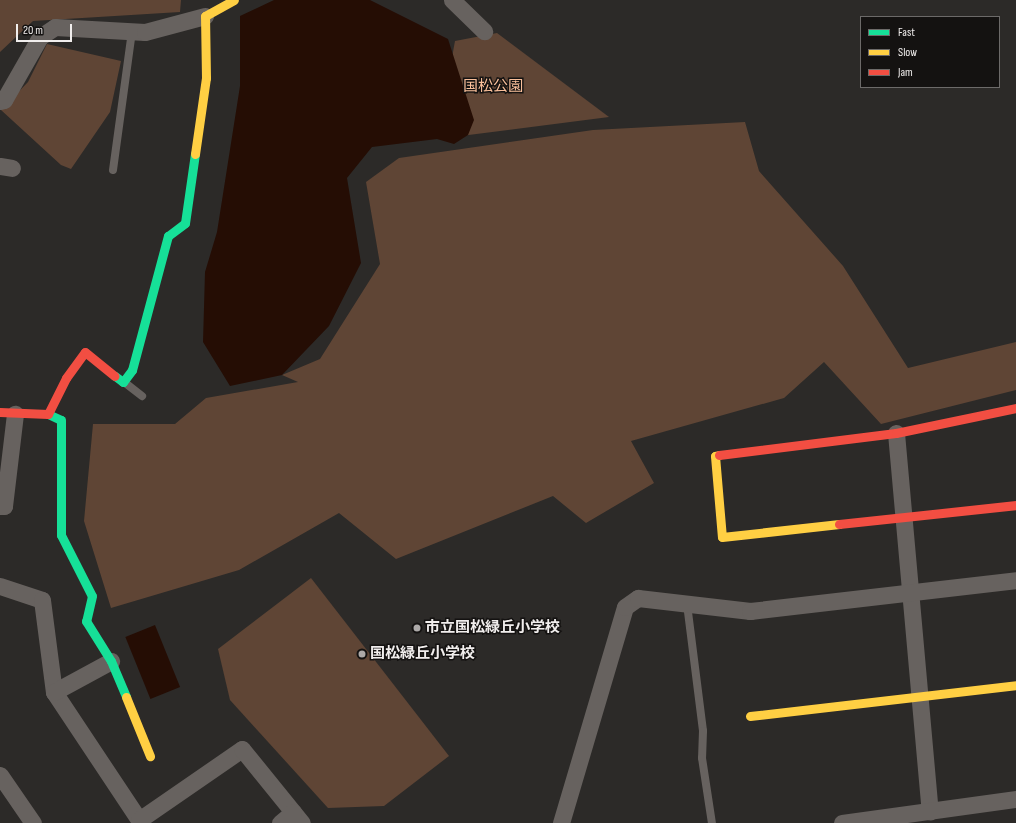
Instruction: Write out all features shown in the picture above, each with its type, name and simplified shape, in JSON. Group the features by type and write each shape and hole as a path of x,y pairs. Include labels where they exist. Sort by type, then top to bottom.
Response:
{"street":[{"path":"0,101 4,100 40,38 55,27 144,32 205,16 234,0"},
{"path":"452,0 484,31"},
{"path":"48,414 66,378 85,352 123,382 132,370 168,236 185,223 206,78 205,16"},
{"path":"1016,408 896,433 715,456 722,537 904,519 1016,505"},
{"path":"0,506 4,506 7,413 48,414 61,420 61,535 92,596 86,621 111,660 150,756"},
{"path":"896,433 930,811"},
{"path":"561,823 625,607 638,598 750,611 1016,580"},
{"path":"0,586 42,600 54,692 140,822 242,749 297,817 280,823"},
{"path":"54,692 111,660"},
{"path":"750,716 919,695 1016,685"},
{"path":"0,775 33,823"},
{"path":"842,823 1016,799"}],"lane":[{"path":"113,170 132,32"},
{"path":"123,382 142,396"},
{"path":"688,604 703,731 702,758 712,823"}],"green space":[{"path":"0,0 181,0 180,12 33,21 0,52"},
{"name":"国松公園","path":"497,33 609,117 437,139 455,41"},
{"path":"47,44 121,61 110,112 71,169 61,165 1,110 28,82"},
{"path":"745,122 759,171 843,266 908,368 1016,342 1016,390 881,424 824,362 784,398 631,441 654,483 586,523 553,496 396,559 339,513 239,570 111,608 84,521 93,424 175,424 206,398 298,382 282,375 320,359 380,264 366,182 399,158 593,130"},
{"path":"311,578 449,756 384,806 328,808 230,700 218,649"}],"shaded area":[{"path":"274,0 370,0 448,39 474,120 468,135 454,144 437,139 372,147 347,178 361,263 329,326 282,375 230,386 203,342 205,272 217,232 240,86 240,16"},
{"path":"155,625 180,687 150,699 125,637"}],"traffic: fast":[{"path":"115,376 123,382 132,370 168,236 185,223 195,154"},
{"path":"48,414 61,420 61,535 92,596 86,621 111,661 126,697"}],"traffic: slow":[{"path":"195,154 206,78 205,16 234,0"},
{"path":"719,455 715,456 722,537 839,524"},
{"path":"750,716 1016,685"},
{"path":"126,697 150,756"}],"traffic: jam":[{"path":"0,412 48,414 66,378 85,352 115,376"},
{"path":"719,455 896,433 1016,408"},
{"path":"839,524 1016,505"}],"place":[{"name":"市立国松緑丘小学校","path":"417,628"},
{"name":"国松緑丘小学校","path":"362,654"}]}
